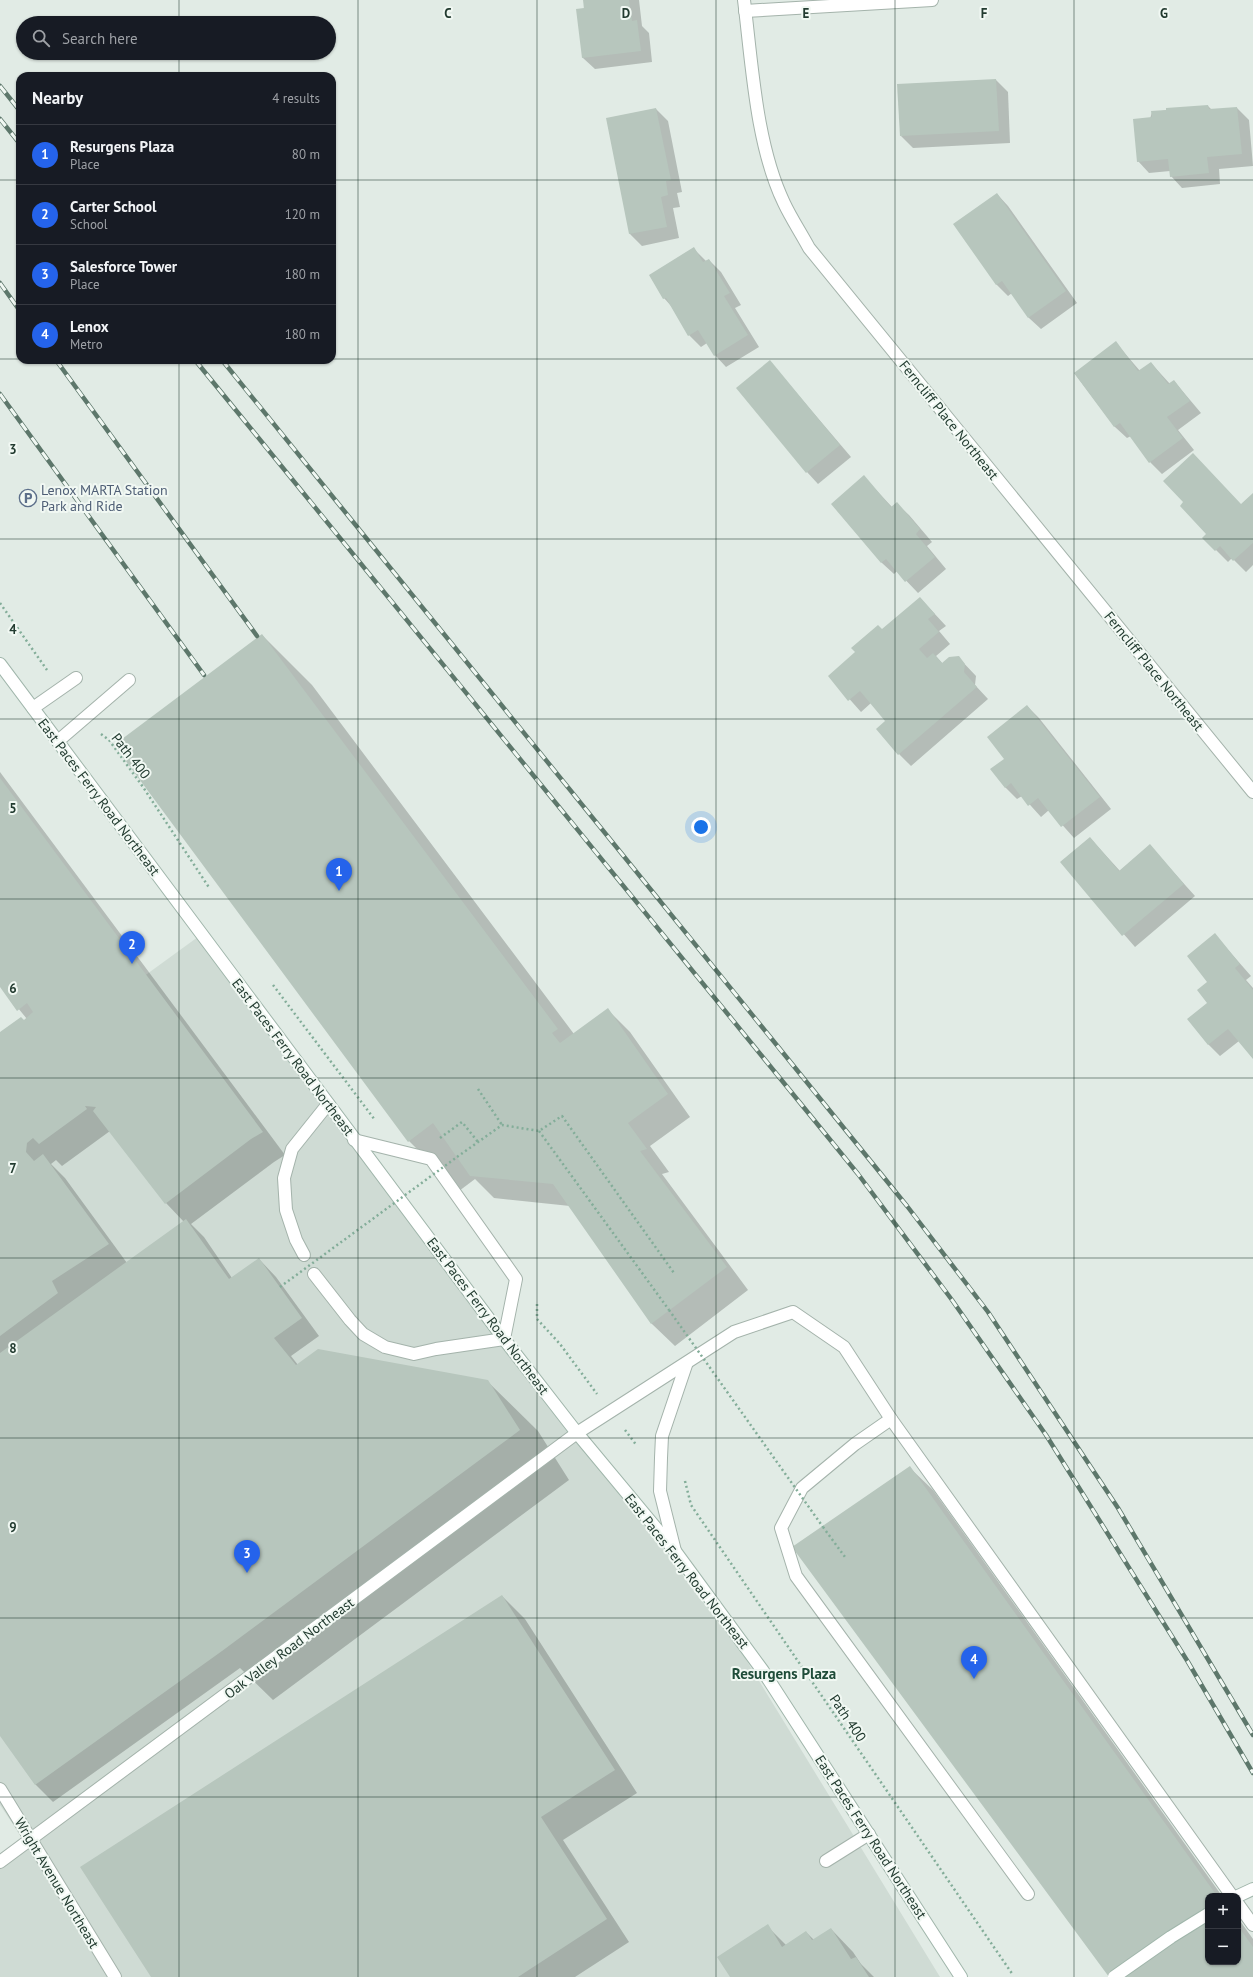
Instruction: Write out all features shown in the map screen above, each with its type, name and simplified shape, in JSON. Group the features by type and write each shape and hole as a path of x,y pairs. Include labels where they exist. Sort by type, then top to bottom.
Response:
{"street":[{"path":"745,5 932,0"},
{"name":"Ferncliff Place Northeast","path":"745,5 758,115 766,152 783,202 809,248 1253,792"},
{"name":"East Paces Ferry Road Northeast","path":"0,664 504,1339 577,1433 675,1551 763,1671 962,1977"},
{"path":"33,708 76,678"},
{"path":"58,741 129,680"},
{"path":"304,1255 296,1240 286,1210 284,1178 292,1149 328,1104"},
{"path":"314,1274 350,1320 363,1334 385,1347 414,1354 436,1349 504,1339 516,1279 431,1159 354,1140"},
{"name":"Oak Valley Road Northeast","path":"0,1862 577,1433 686,1365 734,1332 793,1312 844,1347 891,1419"},
{"path":"675,1551 660,1491 662,1436 686,1365"},
{"path":"1028,1894 796,1576 781,1528 802,1488 852,1447 891,1419 1230,1893"},
{"name":"Wright Avenue Northeast","path":"0,1788 29,1839 115,1977"},
{"path":"826,1861 869,1834"},
{"path":"1241,1895 1253,1889"},
{"path":"1241,1908 1253,1925"},
{"path":"1114,1977 1171,1937 1205,1916"}],"path":[{"path":"0,603 60,689"},
{"name":"Path 400","path":"82,720 109,740 143,787 210,889"},
{"path":"478,1089 502,1125"},
{"path":"280,1287 502,1125 539,1131 562,1116 674,1273"},
{"path":"438,1140 462,1122 478,1142"},
{"path":"539,1131 845,1557"},
{"name":"Path 400","path":"685,1479 691,1505 982,1932 1013,1975"}],"shaded area":[{"path":"202,934 745,1658 940,1977 0,1977 0,1855 23,1839 0,1805 0,1081"}],"building":[{"path":"583,0 629,0 632,21 637,20 641,51 582,58 576,9 584,8"},
{"path":"996,79 999,131 900,136 897,84"},
{"path":"1208,105 1209,109 1237,107 1242,154 1207,157 1209,173 1170,177 1168,159 1137,162 1133,119 1152,117 1151,111 1166,110 1166,108"},
{"path":"656,108 671,180 666,181 668,195 661,197 667,227 629,234 606,118"},
{"path":"997,193 1066,291 1028,318 1002,281 996,285 953,224"},
{"path":"694,247 703,262 709,259 730,293 724,296 748,335 714,356 698,330 688,336 666,298 663,299 649,275"},
{"path":"1116,341 1138,371 1151,362 1168,384 1174,380 1190,401 1167,417 1183,438 1149,463 1120,423 1114,427 1074,373"},
{"path":"770,360 840,445 806,473 736,388"},
{"path":"1193,453 1241,504 1253,493 1253,543 1233,561 1220,546 1215,551 1202,538 1206,534 1180,506 1183,502 1163,481"},
{"path":"864,475 891,507 897,502 920,529 916,534 935,557 905,582 886,559 881,563 831,504"},
{"path":"920,597 935,614 928,619 939,632 919,649 927,658 933,653 942,663 949,657 959,656 965,664 964,672 977,687 898,755 876,729 885,721 860,691 848,701 828,676 855,652 851,648 878,625 882,629"},
{"path":"262,634 558,1029 552,1033 560,1043 608,1008 668,1094 628,1123 647,1149 640,1151 727,1267 651,1324 553,1184 470,1176 433,1123 408,1142 114,745"},
{"path":"1027,705 1100,797 1061,827 1038,798 1028,806 1011,783 1005,788 990,769 1004,759 987,737"},
{"path":"0,778 263,1132 251,1139 165,1204 93,1111 96,1107 85,1106 87,1109 39,1144 33,1138 27,1143 26,1152 34,1161 43,1154 109,1244 52,1281 58,1293 0,1336 0,1032 21,1017 24,1020 33,1012 27,1003 17,1011 0,987"},
{"path":"1090,837 1119,871 1150,844 1184,884 1122,936 1060,862"},
{"path":"1215,933 1240,964 1235,968 1253,990 1253,1059 1228,1029 1208,1045 1187,1019 1207,1003 1197,990 1207,982 1187,956"},
{"path":"186,1219 229,1279 259,1258 302,1318 274,1338 296,1365 318,1349 488,1380 520,1430 222,1651 35,1785 0,1736 0,1353"},
{"path":"910,1466 1215,1893 1205,1893 1205,1965 1241,1965 1241,1930 1253,1947 1253,1977 1109,1977 792,1547"},
{"path":"502,1595 615,1770 541,1817 607,1919 518,1977 151,1977 80,1867"},
{"path":"768,1924 782,1947 806,1931 812,1940 831,1928 851,1959 856,1957 869,1977 730,1977 717,1957"}],"railway":[{"path":"0,86 16,106"},
{"path":"0,119 16,139"},
{"path":"0,283 16,305"},
{"path":"59,364 257,636"},
{"path":"198,364 858,1174 952,1300 1046,1435 1188,1662 1253,1773"},
{"path":"225,364 907,1206 988,1312 1118,1508 1253,1735"},
{"path":"0,394 204,675"}],"place":[{"name":"Lenox MARTA Station Park and Ride","path":"28,498"},
{"name":"Resurgens Plaza","path":"339,891"},
{"name":"Carter School","path":"132,964"},
{"name":"Salesforce Tower","path":"247,1573"},
{"name":"Lenox","path":"974,1679"}],"district":[{"name":"Resurgens Plaza","path":"784,1673"}]}
